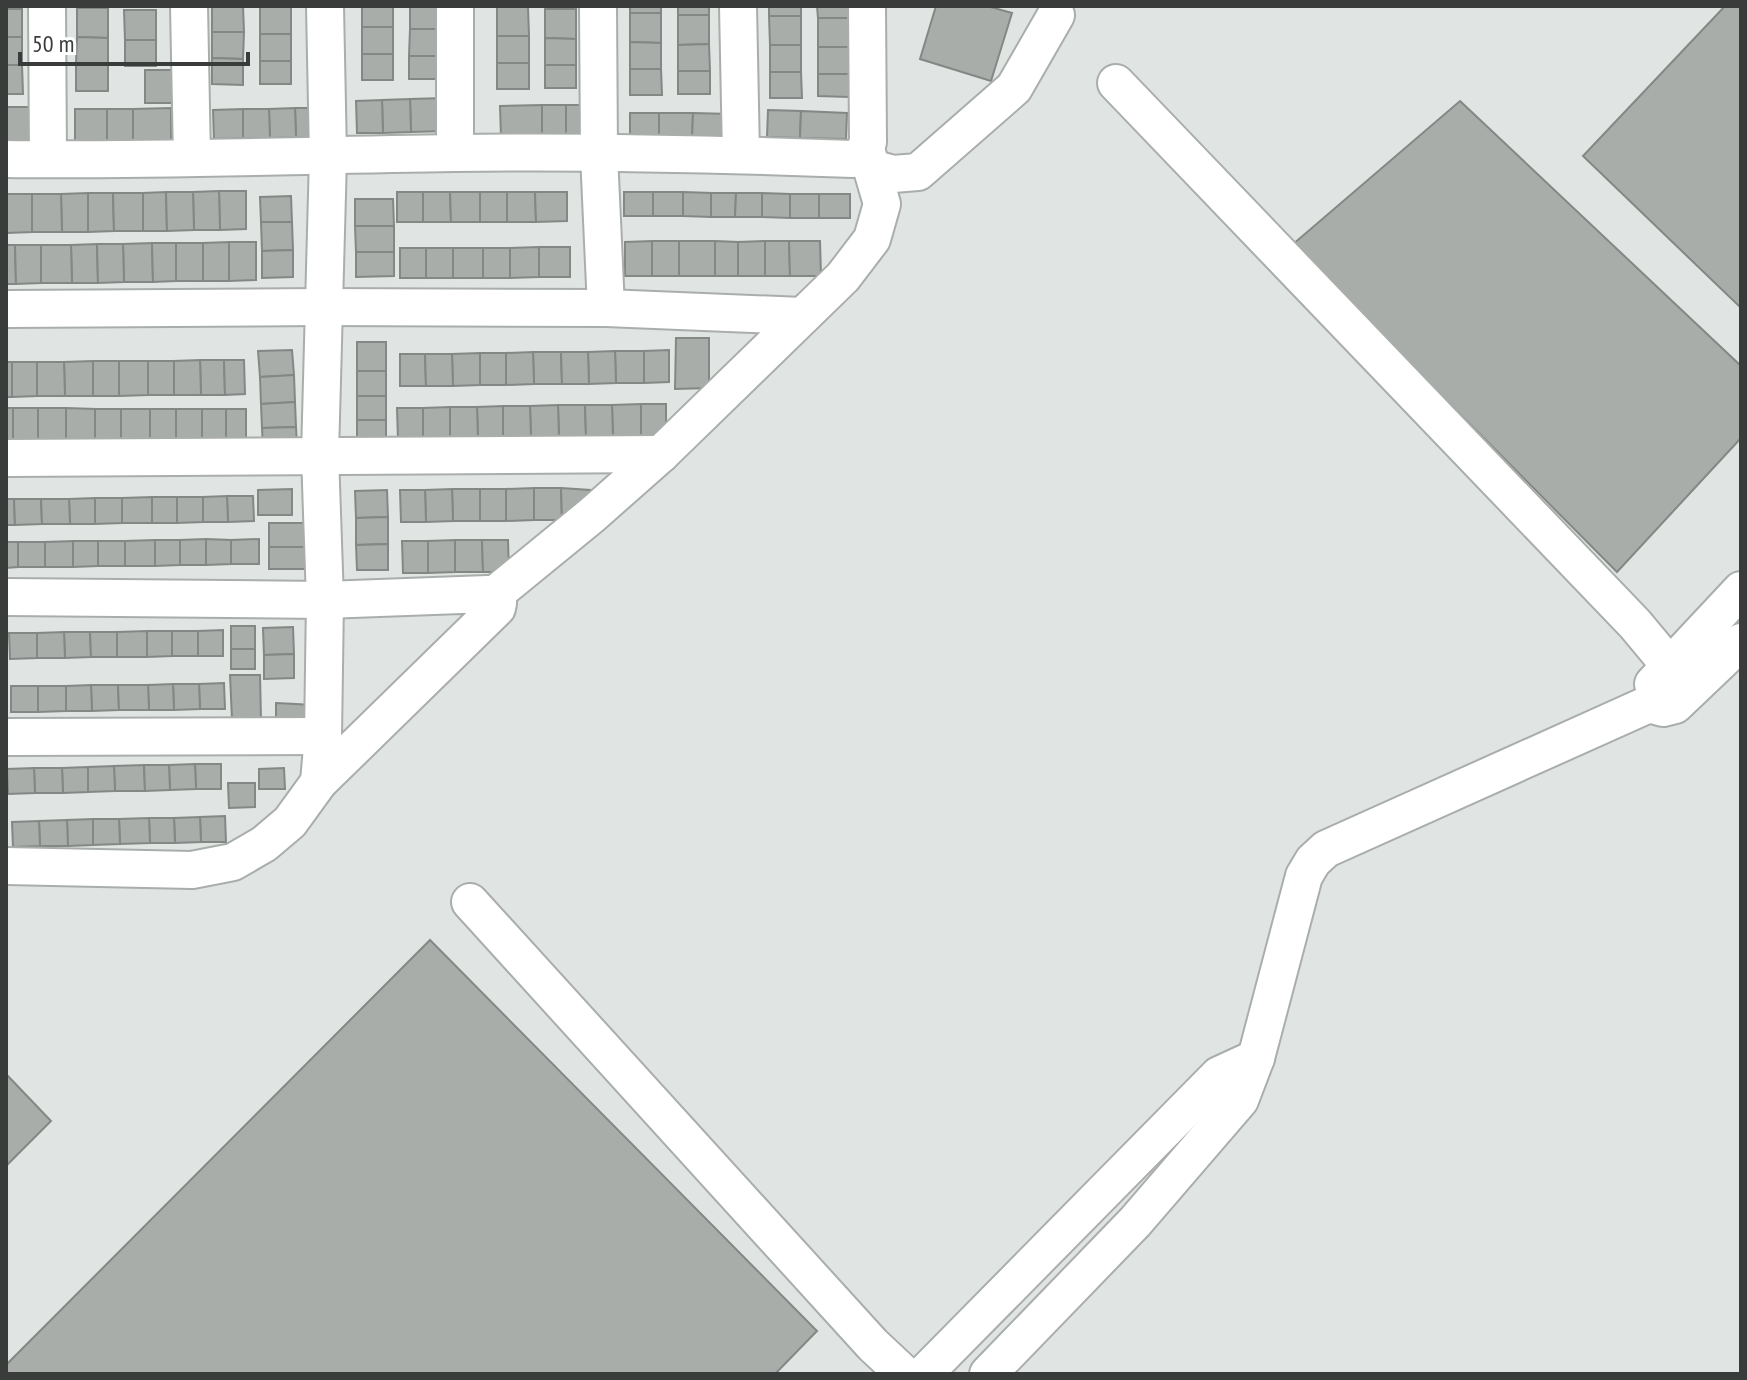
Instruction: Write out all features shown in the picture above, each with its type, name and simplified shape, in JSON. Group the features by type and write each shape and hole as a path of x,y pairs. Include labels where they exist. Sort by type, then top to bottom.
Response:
{"street":[{"path":"47,6 48,159"},
{"path":"189,6 192,158"},
{"path":"319,782 323,736 325,600 320,455 328,157 325,6"},
{"path":"455,6 455,153"},
{"path":"598,6 599,154 606,308"},
{"path":"738,6 741,155"},
{"path":"493,596 661,454 843,277 872,239 882,204 869,158 867,6"},
{"path":"6,159 455,153 741,155 859,157 869,158 893,174 918,172 1014,88 1056,15"},
{"path":"1116,83 1635,624 1670,666"},
{"path":"6,309 606,308 802,316"},
{"path":"6,458 661,454"},
{"path":"1649,704 1651,686 1741,590"},
{"path":"6,597 325,600 488,594 498,603 497,608 319,782 290,822 264,844 233,862 192,870 6,866"},
{"path":"988,1374 1135,1222 1240,1100 1256,1058 1304,876 1313,861 1326,849 1649,704 1663,708 1675,705 1733,661"},
{"path":"6,737 323,736"},
{"path":"470,902 873,1345 904,1374"},
{"path":"924,1374 1219,1075 1256,1058"}],"building":[{"path":"212,6 243,6 244,32 212,32"},
{"path":"260,6 291,6 291,34 260,34"},
{"path":"362,6 393,6 393,27 362,27"},
{"path":"410,6 441,6 441,29 410,29"},
{"path":"630,6 661,6 661,13 630,13"},
{"path":"678,6 709,6 709,15 678,15"},
{"path":"769,6 801,6 801,16 769,16"},
{"path":"817,6 849,6 849,18 818,18"},
{"path":"936,6 987,6 1012,13 991,81 920,59"},
{"path":"1725,6 1741,6 1741,308 1583,156"},
{"path":"497,7 528,7 529,36 497,36"},
{"path":"77,8 108,8 108,38 77,37"},
{"path":"6,9 22,9 22,37 6,37"},
{"path":"545,9 576,9 576,39 545,38"},
{"path":"124,10 156,10 156,40 125,40"},
{"path":"630,13 661,13 661,43 630,42"},
{"path":"678,15 709,15 709,44 678,45"},
{"path":"769,16 801,16 801,45 770,45"},
{"path":"818,18 849,18 849,47 818,47"},
{"path":"362,27 393,27 393,54 362,54"},
{"path":"410,29 441,29 441,56 409,56"},
{"path":"212,32 244,32 243,59 212,58"},
{"path":"260,34 291,34 291,61 260,61"},
{"path":"497,36 529,36 529,63 497,63"},
{"path":"6,37 22,37 22,65 6,65"},
{"path":"77,37 108,38 108,64 76,64"},
{"path":"545,38 576,39 576,65 545,65"},
{"path":"125,40 156,40 156,66 125,66"},
{"path":"630,42 661,43 661,69 630,69"},
{"path":"709,44 710,71 678,71 678,45"},
{"path":"770,45 801,45 801,72 770,72"},
{"path":"818,47 849,47 849,74 818,74"},
{"path":"362,54 393,54 393,80 362,80"},
{"path":"409,56 441,56 441,79 409,79"},
{"path":"212,58 243,59 243,85 212,84"},
{"path":"260,61 291,61 291,84 260,84"},
{"path":"497,63 529,63 529,89 497,89"},
{"path":"76,64 108,64 108,91 76,91"},
{"path":"6,65 22,65 23,94 6,94"},
{"path":"545,65 576,65 576,88 545,88"},
{"path":"630,69 661,69 662,95 630,95"},
{"path":"145,70 181,70 182,103 145,103"},
{"path":"678,71 710,71 710,94 678,94"},
{"path":"770,72 801,72 802,98 770,98"},
{"path":"818,74 849,74 849,97 818,96"},
{"path":"446,98 446,131 411,132 410,99"},
{"path":"410,99 411,132 383,133 382,100"},
{"path":"382,100 383,133 357,133 356,101"},
{"path":"1460,101 1741,366 1741,438 1617,572 1292,245"},
{"path":"542,105 566,105 566,136 542,136"},
{"path":"542,105 542,136 501,136 500,106"},
{"path":"566,105 595,105 595,136 566,136"},
{"path":"6,107 29,107 29,143 6,143"},
{"path":"171,108 171,143 133,143 133,109"},
{"path":"295,108 321,108 322,137 296,137"},
{"path":"295,108 296,137 270,138 269,109"},
{"path":"75,109 107,109 107,143 75,144"},
{"path":"107,109 133,109 133,143 107,143"},
{"path":"243,109 269,109 270,138 243,138"},
{"path":"243,109 243,138 214,139 213,110"},
{"path":"768,110 801,111 800,138 767,137"},
{"path":"801,111 847,113 846,139 800,138"},
{"path":"630,113 659,113 659,139 630,139"},
{"path":"659,113 693,113 692,140 659,139"},
{"path":"693,113 731,114 731,140 692,140"},
{"path":"219,191 246,191 246,229 220,230"},
{"path":"219,191 220,230 194,230 193,192"},
{"path":"166,192 167,231 143,231 143,193"},
{"path":"166,192 193,192 194,230 167,231"},
{"path":"397,192 423,192 423,222 397,222"},
{"path":"423,192 450,192 451,222 423,222"},
{"path":"450,192 480,192 480,222 451,222"},
{"path":"480,192 507,192 507,222 480,222"},
{"path":"507,192 535,192 536,222 507,222"},
{"path":"535,192 567,192 567,221 536,222"},
{"path":"624,192 653,192 653,216 624,216"},
{"path":"653,192 683,192 683,216 653,216"},
{"path":"683,192 711,193 711,217 683,216"},
{"path":"88,193 88,232 62,232 61,194"},
{"path":"88,193 113,193 114,231 88,232"},
{"path":"113,193 143,193 143,231 114,231"},
{"path":"711,193 736,193 735,217 711,217"},
{"path":"736,193 762,193 762,217 735,217"},
{"path":"762,193 790,194 790,218 762,217"},
{"path":"6,194 32,194 32,232 7,233"},
{"path":"32,194 61,194 62,232 32,232"},
{"path":"790,194 819,194 819,218 790,218"},
{"path":"819,194 850,194 850,218 819,218"},
{"path":"291,196 292,222 261,222 260,197"},
{"path":"355,199 393,199 394,226 355,226"},
{"path":"261,222 292,222 293,250 262,251"},
{"path":"355,226 394,226 394,252 356,252"},
{"path":"652,241 679,241 679,276 652,276"},
{"path":"652,241 652,276 625,276 625,242"},
{"path":"679,241 715,241 715,276 679,276"},
{"path":"715,241 738,242 738,276 715,276"},
{"path":"765,241 789,241 790,276 765,276"},
{"path":"765,241 765,276 738,276 738,242"},
{"path":"789,241 820,241 821,276 790,276"},
{"path":"229,242 229,281 203,281 203,243"},
{"path":"229,242 256,242 256,280 229,281"},
{"path":"152,243 153,282 124,282 123,244"},
{"path":"152,243 176,243 176,281 153,282"},
{"path":"176,243 203,243 203,281 176,281"},
{"path":"97,244 98,283 72,283 71,245"},
{"path":"97,244 123,244 124,282 98,283"},
{"path":"6,245 15,245 16,284 6,284"},
{"path":"15,245 41,245 41,283 16,284"},
{"path":"41,245 71,245 72,283 41,283"},
{"path":"539,247 570,247 570,277 539,277"},
{"path":"539,247 539,277 510,278 510,248"},
{"path":"400,248 426,248 426,278 400,278"},
{"path":"426,248 453,248 453,278 426,278"},
{"path":"453,248 483,248 483,278 453,278"},
{"path":"483,248 510,248 510,278 483,278"},
{"path":"293,250 293,277 262,278 262,251"},
{"path":"356,252 394,252 394,276 356,277"},
{"path":"676,338 709,338 709,388 675,389"},
{"path":"357,342 386,342 386,371 357,371"},
{"path":"292,350 294,375 260,377 258,351"},
{"path":"669,350 669,382 644,383 644,351"},
{"path":"615,351 644,351 644,383 616,383"},
{"path":"615,351 616,383 589,384 588,352"},
{"path":"533,352 561,352 562,384 534,384"},
{"path":"533,352 534,384 506,385 506,353"},
{"path":"561,352 588,352 589,384 562,384"},
{"path":"480,353 506,353 506,385 480,385"},
{"path":"480,353 480,385 453,386 452,354"},
{"path":"400,354 425,354 426,386 400,386"},
{"path":"425,354 452,354 453,386 426,386"},
{"path":"200,360 224,360 225,395 201,395"},
{"path":"200,360 201,395 174,395 174,361"},
{"path":"224,360 244,360 245,394 225,395"},
{"path":"93,361 93,396 65,396 64,362"},
{"path":"93,361 119,361 119,396 93,396"},
{"path":"119,361 148,361 148,395 119,396"},
{"path":"148,361 174,361 174,395 148,395"},
{"path":"6,362 12,362 12,397 6,397"},
{"path":"12,362 37,362 37,396 12,397"},
{"path":"37,362 64,362 65,396 37,396"},
{"path":"357,371 386,371 386,396 357,396"},
{"path":"294,375 295,402 261,404 260,377"},
{"path":"357,396 386,396 386,420 357,420"},
{"path":"295,402 296,427 262,428 261,404"},
{"path":"641,404 666,404 666,436 641,437"},
{"path":"641,404 641,437 613,437 612,405"},
{"path":"558,405 585,405 586,437 559,438"},
{"path":"558,405 559,438 531,438 530,406"},
{"path":"585,405 612,405 613,437 586,437"},
{"path":"503,406 530,406 531,438 503,438"},
{"path":"503,406 503,438 478,439 477,407"},
{"path":"450,407 477,407 478,439 450,439"},
{"path":"450,407 450,439 423,440 423,408"},
{"path":"6,408 13,408 13,442 6,442"},
{"path":"13,408 38,408 38,442 13,442"},
{"path":"38,408 66,408 66,442 38,442"},
{"path":"66,408 95,409 95,443 66,442"},
{"path":"397,408 423,408 423,440 398,440"},
{"path":"95,409 121,409 121,443 95,443"},
{"path":"121,409 150,409 150,443 121,443"},
{"path":"150,409 176,409 176,443 150,443"},
{"path":"176,409 202,409 202,443 176,443"},
{"path":"202,409 226,409 226,444 202,443"},
{"path":"226,409 246,409 246,444 226,444"},
{"path":"357,420 386,420 386,445 357,445"},
{"path":"296,427 297,446 263,448 262,428"},
{"path":"534,488 561,488 562,520 534,520"},
{"path":"534,488 534,520 506,521 506,489"},
{"path":"561,488 590,490 584,514 562,520"},
{"path":"292,489 292,515 258,515 258,490"},
{"path":"452,489 480,489 480,521 453,521"},
{"path":"452,489 453,521 426,522 425,490"},
{"path":"480,489 506,489 506,521 480,521"},
{"path":"387,490 388,517 356,518 355,491"},
{"path":"400,490 425,490 426,522 401,522"},
{"path":"227,496 253,496 254,521 228,522"},
{"path":"227,496 228,522 203,522 203,497"},
{"path":"152,497 177,497 177,523 152,523"},
{"path":"152,497 152,523 122,523 122,498"},
{"path":"177,497 203,497 203,522 177,523"},
{"path":"95,498 95,524 70,524 69,499"},
{"path":"95,498 122,498 122,523 95,524"},
{"path":"6,499 14,499 15,525 6,525"},
{"path":"14,499 41,499 42,524 15,525"},
{"path":"41,499 69,499 70,524 42,524"},
{"path":"388,517 388,544 356,545 356,518"},
{"path":"269,523 306,523 306,547 269,547"},
{"path":"206,539 231,540 231,564 206,565"},
{"path":"206,539 206,565 180,565 180,540"},
{"path":"259,539 259,564 231,564 231,540"},
{"path":"155,540 155,566 125,566 125,541"},
{"path":"155,540 180,540 180,565 155,566"},
{"path":"455,540 455,572 428,573 428,541"},
{"path":"455,540 482,540 483,572 455,572"},
{"path":"482,540 508,540 509,572 483,572"},
{"path":"73,541 98,541 98,566 73,567"},
{"path":"73,541 73,567 45,567 45,542"},
{"path":"98,541 125,541 125,566 98,566"},
{"path":"402,541 428,541 428,573 403,573"},
{"path":"6,542 18,542 18,567 6,568"},
{"path":"18,542 45,542 45,567 18,567"},
{"path":"388,544 388,570 357,570 356,545"},
{"path":"269,547 306,547 306,569 269,569"},
{"path":"231,626 255,626 255,649 231,649"},
{"path":"293,627 294,654 264,655 263,628"},
{"path":"223,630 223,656 198,656 198,631"},
{"path":"147,631 172,631 172,656 147,657"},
{"path":"147,631 147,657 117,657 117,632"},
{"path":"172,631 198,631 198,656 172,656"},
{"path":"64,632 90,632 91,657 65,658"},
{"path":"64,632 65,658 37,658 37,633"},
{"path":"90,632 117,632 117,657 91,657"},
{"path":"9,633 37,633 37,658 10,659"},
{"path":"231,649 255,649 255,669 231,669"},
{"path":"294,654 294,678 264,679 264,655"},
{"path":"230,675 260,675 261,719 232,719"},
{"path":"224,683 225,709 200,709 199,684"},
{"path":"173,684 199,684 200,709 174,710"},
{"path":"173,684 174,710 149,710 148,685"},
{"path":"91,685 118,685 119,710 92,711"},
{"path":"91,685 92,711 66,711 66,686"},
{"path":"118,685 148,685 149,710 119,710"},
{"path":"11,686 38,686 38,712 11,712"},
{"path":"38,686 66,686 66,711 38,712"},
{"path":"276,703 314,705 313,728 276,727"},
{"path":"195,764 221,764 221,789 196,789"},
{"path":"195,764 196,789 170,790 169,765"},
{"path":"144,765 145,791 115,791 114,766"},
{"path":"144,765 169,765 170,790 145,791"},
{"path":"114,766 115,791 88,792 88,767"},
{"path":"88,767 88,792 63,793 62,768"},
{"path":"34,768 62,768 63,793 35,793"},
{"path":"34,768 35,793 8,794 7,769"},
{"path":"284,768 285,789 259,789 259,769"},
{"path":"228,783 255,783 255,807 229,808"},
{"path":"225,816 226,842 201,842 200,817"},
{"path":"200,817 201,842 175,843 174,818"},
{"path":"149,818 174,818 175,843 150,843"},
{"path":"149,818 150,843 120,844 119,819"},
{"path":"93,819 119,819 120,844 93,845"},
{"path":"93,819 93,845 68,846 67,820"},
{"path":"67,820 68,846 40,846 39,821"},
{"path":"39,821 40,846 13,847 12,822"},
{"path":"430,940 817,1331 775,1374 6,1374 6,1365"},
{"path":"6,1074 51,1121 6,1166"}]}
